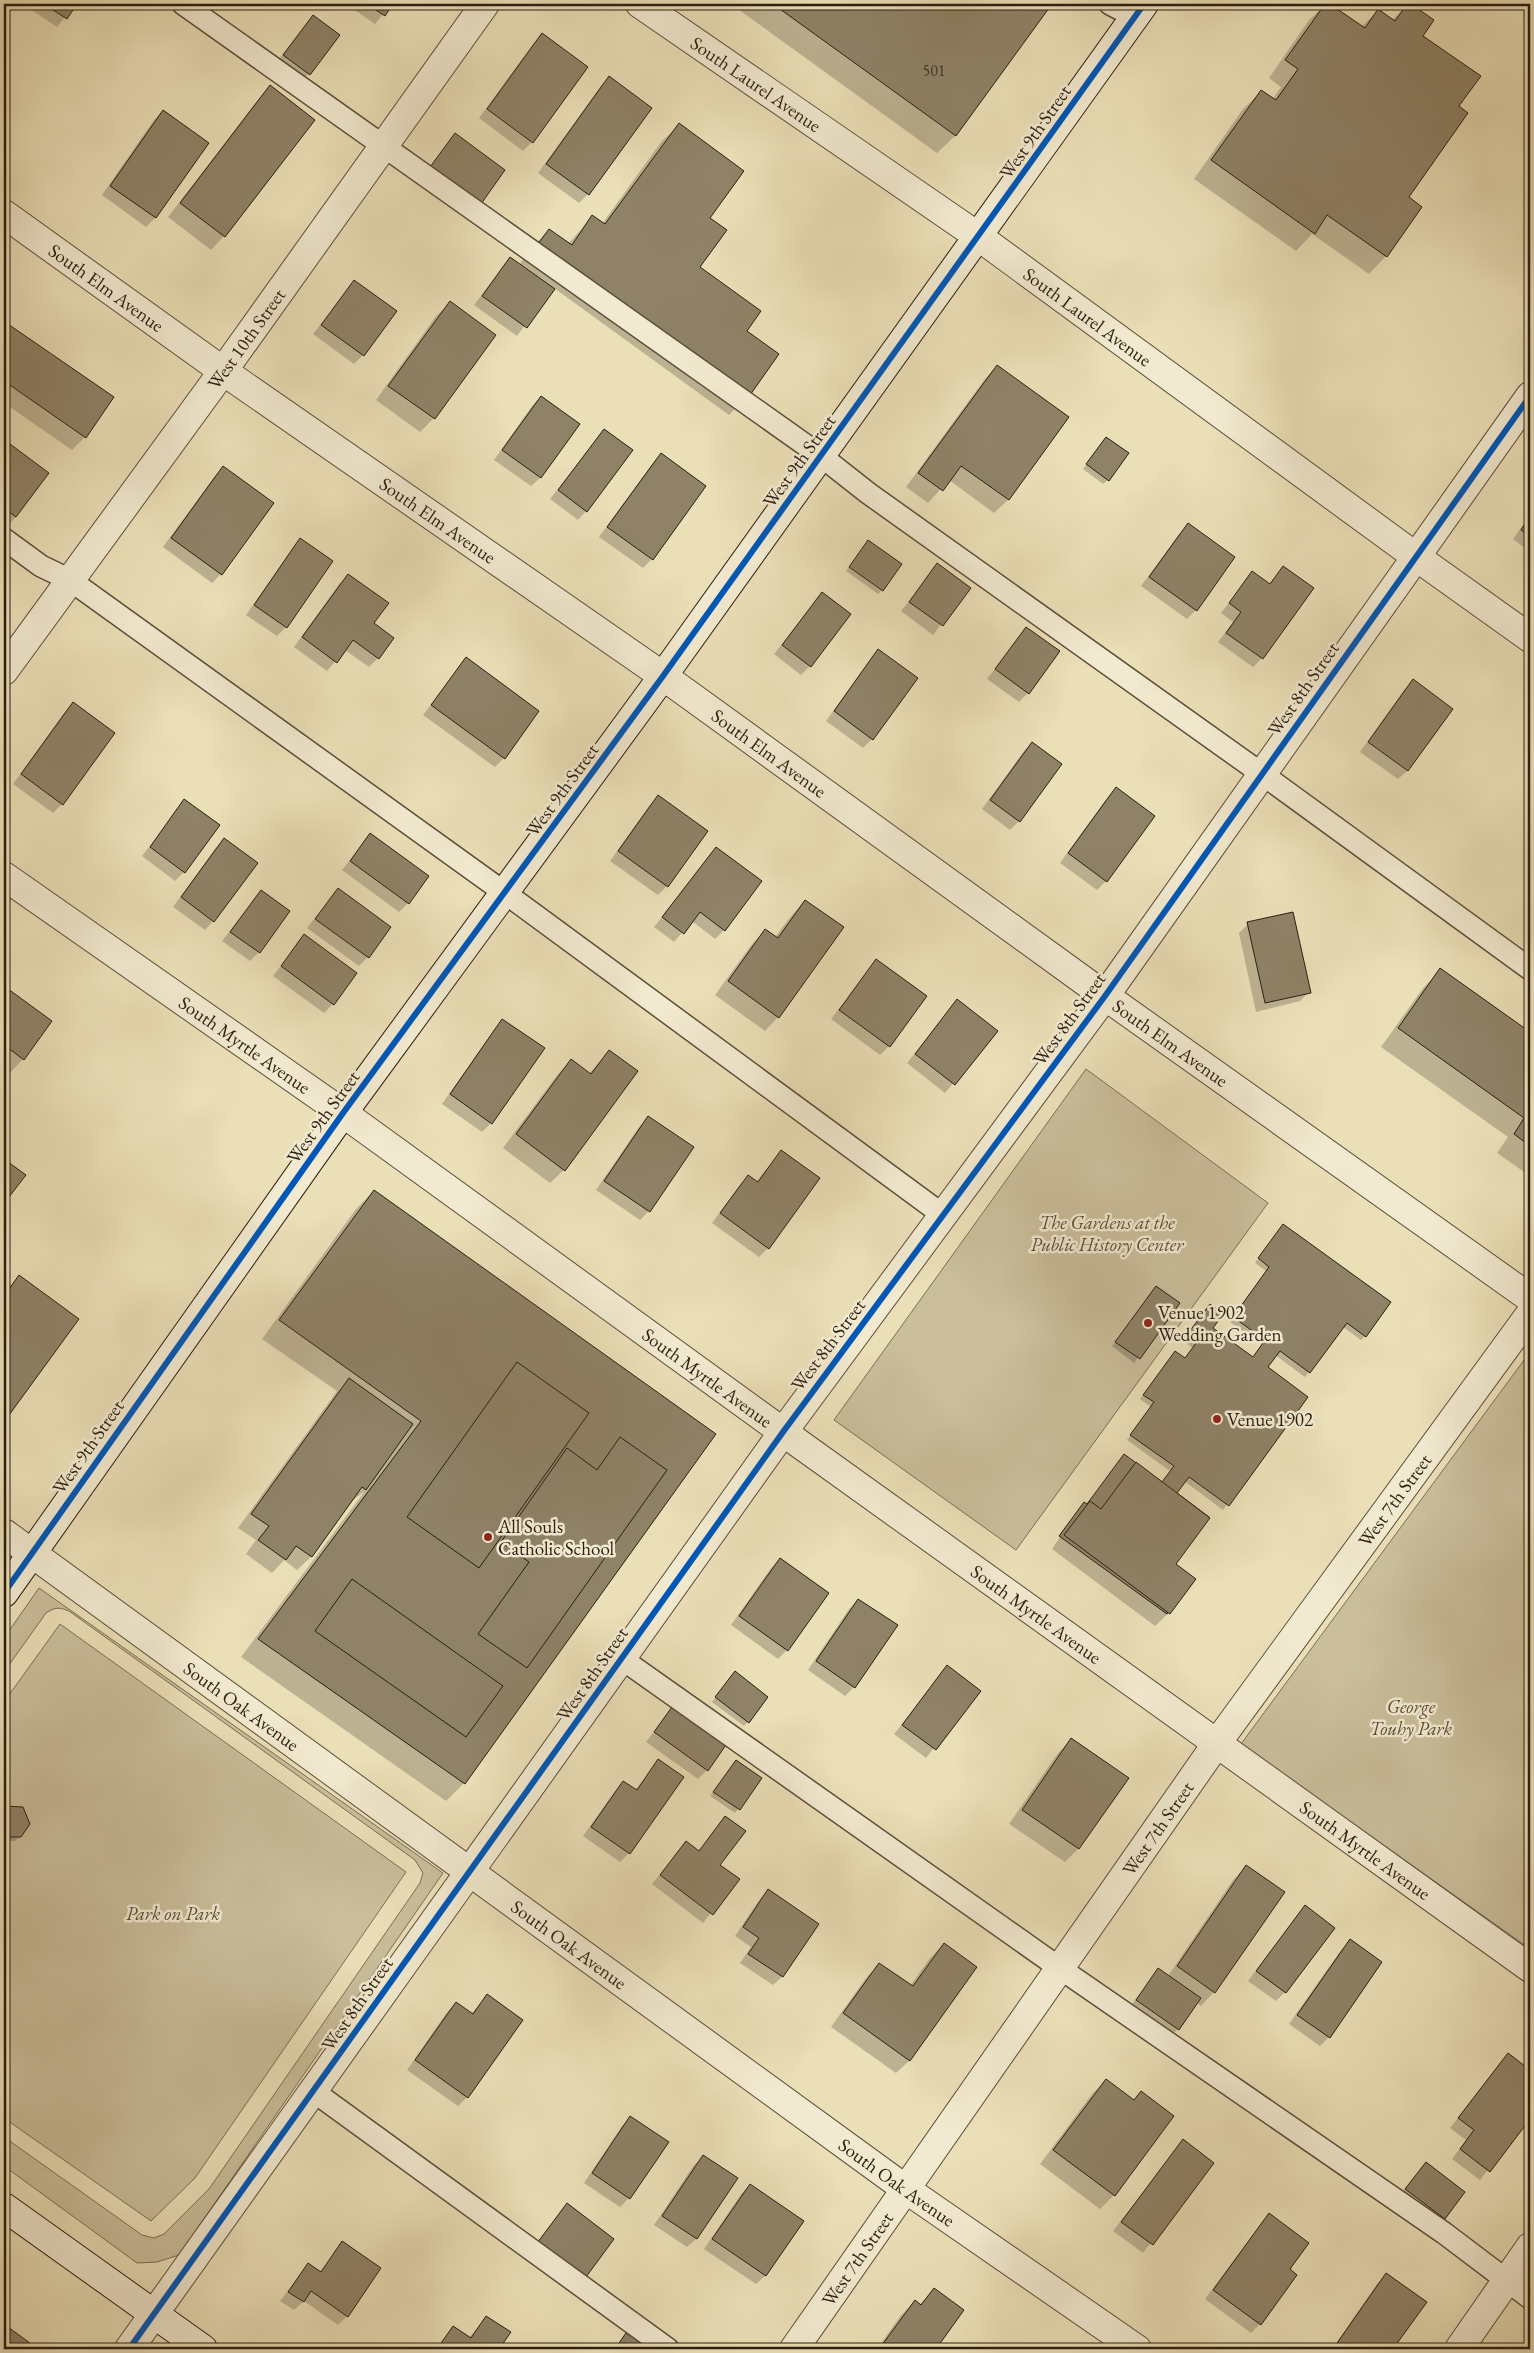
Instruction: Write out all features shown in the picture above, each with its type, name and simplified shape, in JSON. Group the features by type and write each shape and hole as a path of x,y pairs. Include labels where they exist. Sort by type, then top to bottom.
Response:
{"street":[{"name":"West 10th Street","path":"4,671 223,371 485,4"},
{"name":"South Laurel Avenue","path":"640,4 979,237 1530,638"},
{"name":"West 9th Street","path":"4,1594 343,1114 663,676 979,237 1139,10"},
{"name":"South Elm Avenue","path":"4,214 223,371 663,676 1105,996 1530,1298"},
{"name":"West 8th Street","path":"129,2349 783,1432 1105,996 1530,396"},
{"name":"South Myrtle Avenue","path":"4,876 343,1114 1530,1968"},
{"name":"West 7th Street","path":"794,2349 907,2190 1217,1743 1530,1314"},
{"name":"South Oak Avenue","path":"4,1533 907,2190 1137,2349"},
{"path":"4,2208 203,2349"},
{"path":"1459,2349 1530,2247"}],"lane":[{"path":"183,4 821,456 868,494 1262,774 1530,969"},
{"path":"1110,4 1139,10"},
{"path":"4,539 42,566 70,580 505,893 943,1215"},
{"path":"622,1659 1060,1969 1444,2233 1530,2298"},
{"path":"313,2091 668,2349"}],"green space":[{"name":"The Gardens at the Public History Center","path":"1086,1069 1268,1203 1016,1550 834,1420"},
{"name":"George Touhy Park","path":"1530,1352 1530,1949 1241,1744"},
{"path":"39,1588 443,1873 179,2255 157,2262 137,2263 4,2166 4,2137 142,2235 154,2238 164,2234 209,2189 420,1883 423,1873 415,1860 69,1611 57,1608 46,1613 4,1672 4,1638"},
{"name":"Park on Park","path":"60,1624 406,1872 195,2178 151,2221 4,2118 4,1702"}],"building":[{"path":"44,4 77,4 67,19"},
{"path":"367,4 393,4 385,16"},
{"path":"773,4 1052,4 956,136"},
{"path":"1325,4 1330,4 1365,28 1378,9 1395,21 1407,4 1411,4 1434,20 1423,36 1481,76 1459,106 1468,113 1409,197 1422,207 1387,257 1327,215 1315,234 1211,160 1261,90 1276,100 1298,69 1285,60"},
{"path":"313,15 340,35 310,75 283,55"},
{"path":"542,33 588,67 533,143 487,109"},
{"path":"609,76 652,108 589,195 546,164"},
{"path":"270,85 315,120 225,237 180,203"},
{"path":"163,110 209,143 156,218 110,186"},
{"path":"679,123 744,171 710,218 727,230 700,267 761,311 747,331 779,354 748,398 537,245 549,229 572,245 592,215 605,224"},
{"path":"455,133 505,170 481,204 430,167"},
{"path":"510,257 555,289 527,328 482,296"},
{"path":"354,280 397,311 364,356 321,325"},
{"path":"450,301 496,335 435,419 388,386"},
{"path":"5,322 114,397 86,438 4,381"},
{"path":"997,365 1069,417 1009,500 961,466 943,491 918,473"},
{"path":"541,396 580,424 541,478 502,450"},
{"path":"604,429 633,450 587,512 558,490"},
{"path":"1106,437 1129,453 1109,481 1086,464"},
{"path":"10,444 49,473 16,517 4,508 4,452"},
{"path":"661,453 706,486 653,560 607,527"},
{"path":"223,466 274,503 222,575 171,538"},
{"path":"1530,516 1530,537 1521,530"},
{"path":"1188,523 1235,557 1197,611 1149,577"},
{"path":"300,538 333,561 287,628 254,605"},
{"path":"868,540 902,564 883,591 849,567"},
{"path":"937,563 971,588 943,626 909,602"},
{"path":"1283,566 1314,588 1263,659 1226,633 1241,612 1229,603 1252,571 1270,584"},
{"path":"348,574 389,603 374,623 394,638 379,659 353,640 337,663 302,637"},
{"path":"822,592 851,614 811,667 782,645"},
{"path":"1026,627 1060,651 1029,694 995,669"},
{"path":"878,649 918,678 873,740 834,711"},
{"path":"466,657 539,711 505,759 431,705"},
{"path":"1413,679 1453,709 1408,771 1368,742"},
{"path":"73,702 115,733 63,805 21,774"},
{"path":"1032,742 1062,764 1020,822 990,800"},
{"path":"1116,787 1155,816 1107,882 1068,853"},
{"path":"658,795 708,831 668,887 618,851"},
{"path":"184,799 220,825 185,873 150,847"},
{"path":"370,833 429,876 409,904 350,861"},
{"path":"224,838 258,863 214,922 181,897"},
{"path":"716,847 762,881 725,931 700,912 684,934 662,917"},
{"path":"338,888 391,927 369,958 315,919"},
{"path":"261,890 290,911 260,953 230,932"},
{"path":"805,900 844,927 779,1018 728,981 765,929 778,938"},
{"path":"1293,912 1311,993 1265,1003 1247,922"},
{"path":"304,934 357,973 334,1005 281,966"},
{"path":"876,959 927,996 890,1047 839,1010"},
{"path":"1440,968 1530,1032 1530,1146 1514,1134 1524,1118 1398,1028"},
{"path":"4,986 52,1021 24,1060 4,1045"},
{"path":"957,999 998,1031 955,1085 915,1054"},
{"path":"502,1019 545,1048 492,1124 450,1094"},
{"path":"609,1050 638,1071 565,1171 516,1134 571,1059 591,1074"},
{"path":"648,1116 694,1147 650,1212 604,1181"},
{"path":"781,1150 820,1178 769,1249 720,1213 748,1175 758,1182"},
{"path":"4,1159 26,1175 9,1197 4,1193"},
{"name":"All Souls Catholic School","path":"374,1190 716,1434 465,1784 258,1639 421,1421 279,1320"},
{"name":"Venue 1902","path":"1283,1224 1391,1302 1366,1337 1347,1323 1310,1373 1280,1351 1268,1367 1308,1397 1229,1506 1189,1477 1177,1493 1209,1517 1173,1566 1191,1580 1167,1614 1059,1536 1084,1502 1087,1504 1124,1454 1162,1482 1174,1466 1130,1435 1154,1402 1143,1395 1175,1351 1185,1358 1196,1343 1186,1336 1210,1304 1224,1313 1213,1328 1253,1357 1265,1340 1233,1317 1269,1267 1258,1258"},
{"path":"19,1275 79,1319 4,1422 4,1296"},
{"name":"Venue 1902 Wedding Garden","path":"1156,1286 1180,1303 1140,1359 1115,1342"},
{"path":"517,1362 589,1413 479,1568 407,1517"},
{"path":"349,1378 413,1424 366,1490 362,1487 312,1557 296,1546 286,1560 258,1540 269,1526 251,1514"},
{"path":"620,1437 667,1470 527,1668 478,1634 529,1562 501,1542 567,1448 597,1470"},
{"path":"1136,1462 1210,1518 1176,1564 1196,1579 1170,1614 1064,1535 1090,1501 1101,1509"},
{"path":"780,1558 829,1593 788,1651 739,1616"},
{"path":"352,1579 503,1686 466,1737 315,1631"},
{"path":"858,1599 898,1625 855,1688 816,1661"},
{"path":"947,1665 981,1691 936,1750 902,1725"},
{"path":"735,1671 768,1697 749,1723 715,1697"},
{"path":"674,1704 728,1742 708,1771 654,1732"},
{"path":"1071,1738 1129,1778 1079,1849 1022,1810"},
{"path":"658,1759 684,1777 630,1854 591,1827 623,1781 637,1790"},
{"path":"736,1760 762,1778 740,1810 713,1792"},
{"path":"4,1806 23,1807 30,1824 21,1837 4,1837"},
{"path":"725,1816 746,1831 720,1865 740,1879 713,1915 660,1875 686,1841 699,1851"},
{"path":"1246,1865 1285,1892 1215,1993 1177,1966"},
{"path":"768,1889 819,1924 783,1977 748,1954 759,1938 743,1927"},
{"path":"1305,1905 1335,1928 1286,1993 1256,1971"},
{"path":"1350,1939 1382,1962 1330,2038 1297,2015"},
{"path":"944,1943 977,1967 910,2061 843,2013 879,1963 913,1986"},
{"path":"1158,1968 1201,1998 1179,2030 1136,2000"},
{"path":"487,1994 523,2020 468,2098 415,2060 456,2002 473,2014"},
{"path":"1508,2053 1530,2070 1530,2119 1490,2172 1460,2149 1474,2130 1458,2118"},
{"path":"1106,2079 1134,2100 1141,2091 1174,2116 1115,2196 1053,2150"},
{"path":"630,2116 669,2142 630,2199 592,2173"},
{"path":"1183,2139 1214,2163 1153,2245 1121,2222"},
{"path":"703,2155 738,2178 697,2239 662,2216"},
{"path":"1426,2162 1465,2192 1445,2219 1405,2189"},
{"path":"750,2184 804,2221 766,2276 712,2239"},
{"path":"567,2203 614,2239 586,2277 538,2242"},
{"path":"1269,2213 1309,2243 1290,2269 1297,2275 1261,2325 1213,2290"},
{"path":"342,2241 381,2268 348,2317 311,2291 304,2302 288,2292 308,2263 321,2272"},
{"path":"1386,2273 1427,2302 1393,2349 1333,2349"},
{"path":"934,2288 964,2310 936,2349 879,2349 915,2300 921,2305"},
{"path":"486,2316 511,2332 499,2349 437,2349 453,2326 471,2338"},
{"path":"4,2324 38,2349 4,2349"},
{"path":"626,2333 651,2349 615,2349"}],"cycle path":[{"path":"4,1593 343,1113 663,676 1144,4"},
{"path":"129,2349 783,1432 1105,996 1530,396"}],"place":[{"name":"Venue 1902 Wedding Garden","path":"1148,1323"},
{"name":"Venue 1902","path":"1217,1419"},
{"name":"All Souls Catholic School","path":"488,1537"}]}
